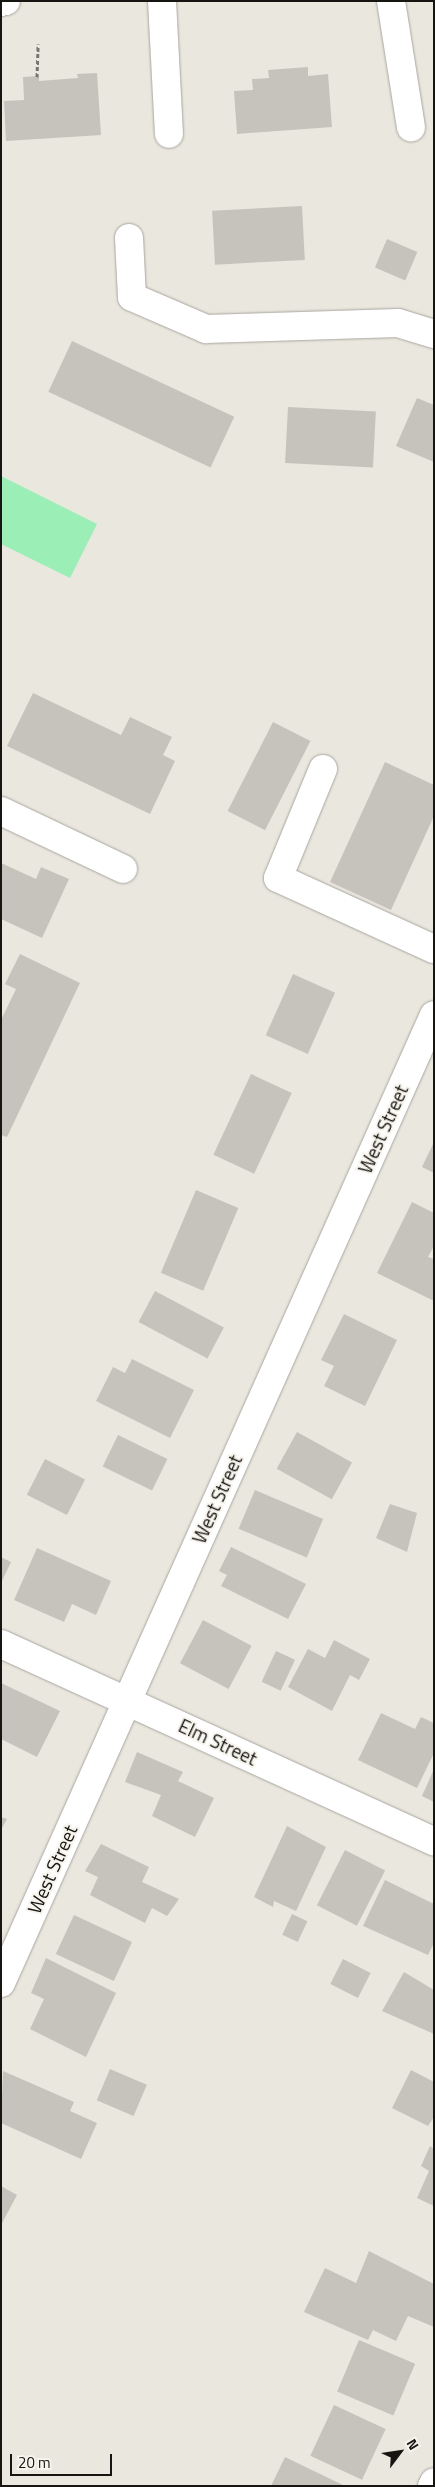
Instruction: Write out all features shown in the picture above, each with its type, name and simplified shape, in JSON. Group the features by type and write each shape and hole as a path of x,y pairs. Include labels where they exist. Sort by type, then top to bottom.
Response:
{"street":[{"path":"1,2 6,1"},
{"path":"162,1 169,134"},
{"path":"391,1 411,127"},
{"path":"129,238 132,297 206,329 398,323 434,334"},
{"path":"323,768 278,878 434,949"},
{"path":"1,811 123,869"},
{"name":"West Street","path":"1,1983 434,1015"},
{"name":"Elm Street","path":"1,1644 434,1841"},
{"path":"432,2486 434,2482"}],"path":[{"path":"37,77 38,44"}],"green space":[{"path":"1,476 97,524 70,578 1,544"}],"building":[{"path":"308,67 308,76 328,74 332,127 237,134 234,91 253,90 252,79 269,78 268,70"},
{"path":"97,73 101,135 6,141 4,101 24,100 23,77 39,76 39,81 78,78 77,74"},
{"path":"302,206 305,260 215,265 212,211"},
{"path":"387,239 417,252 405,280 375,268"},
{"path":"72,341 234,417 211,467 48,392"},
{"path":"417,398 434,405 434,462 396,446"},
{"path":"288,407 376,412 373,468 285,463"},
{"path":"33,693 121,735 130,717 172,737 163,755 175,761 150,814 7,746"},
{"path":"273,722 310,741 265,830 228,811"},
{"path":"385,762 434,785 434,816 391,910 330,882"},
{"path":"1,863 36,879 41,867 69,879 42,938 1,919"},
{"path":"20,954 80,983 7,1137 1,1135 1,1020 16,989 5,984"},
{"path":"293,974 335,993 308,1054 266,1035"},
{"path":"251,1074 292,1093 254,1174 213,1155"},
{"path":"434,1142 434,1173 422,1167"},
{"path":"196,1190 238,1208 203,1291 161,1273"},
{"path":"412,1202 434,1213 434,1246 428,1257 434,1259 434,1301 377,1273"},
{"path":"155,1291 224,1328 207,1359 139,1322"},
{"path":"344,1314 397,1340 365,1406 324,1386 334,1366 321,1360"},
{"path":"132,1359 194,1390 170,1438 96,1401 113,1367 125,1373"},
{"path":"297,1432 352,1463 332,1499 277,1469"},
{"path":"118,1435 167,1459 152,1491 103,1466"},
{"path":"45,1459 85,1479 67,1515 27,1495"},
{"path":"255,1490 323,1519 307,1558 239,1529"},
{"path":"390,1504 417,1513 407,1552 376,1538"},
{"path":"231,1547 306,1584 288,1619 221,1586 227,1575 219,1571"},
{"path":"37,1548 111,1581 96,1615 72,1604 64,1622 14,1600"},
{"path":"1,1557 11,1562 1,1583"},
{"path":"203,1620 252,1646 229,1689 180,1663"},
{"path":"334,1640 370,1659 359,1680 350,1675 332,1711 288,1687 308,1649 325,1658"},
{"path":"276,1651 295,1660 281,1691 262,1682"},
{"path":"1,1683 60,1711 37,1757 1,1739"},
{"path":"381,1713 415,1729 421,1717 434,1723 434,1753 417,1788 358,1760"},
{"path":"137,1752 183,1772 178,1781 214,1798 195,1837 152,1816 161,1795 125,1782"},
{"path":"434,1769 434,1802 422,1796"},
{"path":"1,1817 7,1819 1,1830"},
{"path":"287,1826 326,1847 296,1911 274,1901 273,1907 254,1897"},
{"path":"101,1844 149,1867 142,1882 179,1899 167,1916 152,1908 145,1923 90,1895 98,1877 85,1871"},
{"path":"345,1850 385,1870 357,1926 317,1905"},
{"path":"385,1880 434,1904 434,1943 428,1955 363,1926"},
{"path":"292,1914 307,1921 298,1942 282,1935"},
{"path":"74,1915 132,1942 114,1981 56,1954"},
{"path":"46,1958 116,1993 86,2057 30,2029 44,1999 31,1993"},
{"path":"343,1959 371,1973 358,1998 330,1984"},
{"path":"404,1972 434,1990 434,2034 382,2011"},
{"path":"110,2069 147,2085 134,2116 97,2100"},
{"path":"411,2070 434,2082 434,2117 428,2126 392,2108"},
{"path":"3,2071 74,2102 70,2111 97,2123 81,2159 1,2123"},
{"path":"430,2146 434,2149 434,2206 417,2198 429,2171 421,2166"},
{"path":"1,2186 17,2195 1,2225"},
{"path":"369,2251 434,2284 434,2327 408,2316 396,2341 373,2330 368,2340 304,2312 325,2268 356,2283"},
{"path":"359,2340 415,2364 393,2415 337,2392"},
{"path":"334,2405 386,2429 362,2480 310,2456"},
{"path":"285,2457 345,2486 271,2486"}]}
